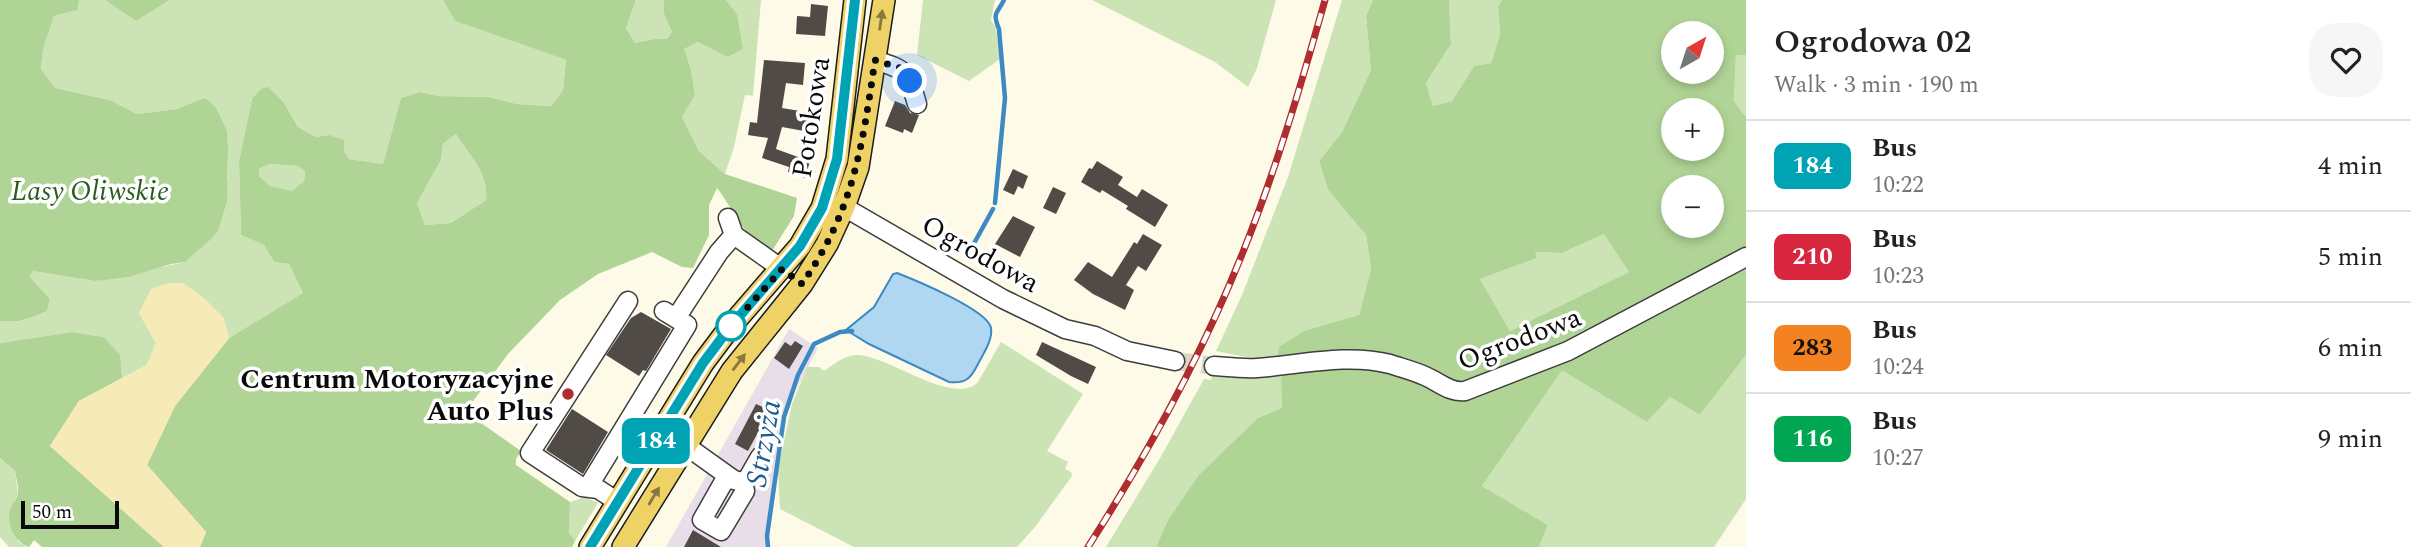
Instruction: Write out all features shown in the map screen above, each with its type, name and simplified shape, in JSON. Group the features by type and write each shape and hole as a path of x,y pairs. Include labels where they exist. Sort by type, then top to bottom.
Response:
{"main road":[{"name":"Potokowa","path":"590,547 703,363 737,319 782,269 812,228 832,181 841,130 855,0"},
{"name":"Potokowa","path":"623,547 732,371 802,284 827,244 858,167 884,0"},
{"path":"782,269 802,284"}],"street":[{"path":"875,60 902,70 911,83 917,104"},
{"name":"Ogrodowa","path":"844,207 1003,299 1065,329 1095,336 1127,351 1175,361"},
{"path":"728,218 734,235 782,269"},
{"path":"588,487 687,325 670,314 734,235"},
{"name":"Ogrodowa","path":"1214,366 1256,369 1285,364 1369,361 1405,369 1458,392 1465,391 1568,351 1746,257"},
{"path":"618,502 598,489 582,487 530,453 628,301"},
{"path":"685,445 735,479 748,478 760,457"}],"shaded area":[{"path":"789,329 818,348 781,418 766,547 666,547"}],"green space":[{"name":"Lasy Oliwskie","path":"0,0 79,0 78,10 54,16 43,49 41,69 55,88 110,100 137,114 177,109 205,98 216,108 227,131 228,151 227,201 218,231 185,262 128,277 95,281 33,271 30,277 50,299 47,311 12,322 0,321"},
{"path":"79,0 105,0 136,21 170,0 443,0 455,21 566,60 563,90 551,106 517,104 488,97 438,96 420,92 401,98 383,164 349,159 329,135 316,137 298,127 284,103 252,99 239,161 241,235 264,245 274,262 289,264 303,293 229,338 223,317 139,313 156,343 147,365 122,378 119,355 104,337 72,332 0,343 0,321 24,320 47,311 50,299 30,277 33,271 95,281 185,262 218,231 228,178 228,151 177,109 137,114 110,100 55,88 41,69 43,49 54,16 78,10"},
{"path":"105,0 170,0 136,21"},
{"path":"443,0 636,0 626,28 635,43 667,39 672,32 664,14 664,0 726,0 737,14 743,49 727,57 697,42 684,49 695,95 682,117 699,151 725,174 797,198 794,216 772,251 764,248 748,234 717,188 709,205 709,235 693,268 682,267 652,252 598,274 560,300 508,354 465,412 521,451 516,465 570,502 569,533 575,541 572,547 200,547 206,532 147,465 175,406 229,338 303,293 289,264 274,262 264,245 241,235 239,161 252,99 261,89 268,87 284,103 298,127 316,137 329,135 344,140 344,152 349,159 383,164 401,98 420,92 438,96 488,97 517,104 551,106 563,90 566,60 455,21","holes":["456,134 481,173 486,200 451,223 425,225 417,203 441,160 443,144","270,164 298,166 305,171 304,181 292,191 270,186 259,176 259,169"]},
{"path":"636,0 664,0 664,14 672,32 667,39 635,43 626,28"},
{"path":"726,0 761,0 753,96 745,95 725,174 699,151 682,117 695,95 691,70 683,49 696,42 727,57 737,14"},
{"path":"923,0 995,0 991,20 996,28 1000,59 969,81 917,55"},
{"path":"1092,0 1276,0 1257,68 1248,87 1215,62"},
{"path":"1342,0 1373,0 1366,16 1371,70 1342,132 1319,161 1328,190 1366,235 1371,269 1359,315 1306,330 1277,360 1266,361 1216,351 1242,295 1288,177"},
{"path":"1373,0 1449,0 1451,44 1426,83 1433,106 1452,101 1474,66 1491,63 1500,35 1498,6 1502,0 1746,0 1746,55 1736,55 1734,101 1746,117 1746,252 1558,350 1460,386 1431,374 1277,360 1279,347 1306,330 1359,315 1371,269 1366,235 1328,190 1319,161 1342,132 1371,70 1366,16","holes":["1604,234 1629,272 1510,331 1480,279 1537,258 1535,252 1562,253"]},
{"path":"1449,0 1502,0 1498,6 1500,35 1491,63 1474,66 1452,101 1433,106 1426,83 1451,44"},
{"path":"1736,54 1746,55 1746,117 1734,101"},
{"path":"456,134 481,173 486,200 451,223 425,225 417,203 441,160 443,144"},
{"path":"270,164 299,166 305,171 304,181 292,191 270,186 259,176 259,169"},
{"path":"1604,234 1630,272 1510,331 1480,279 1537,258 1534,252 1562,253"},
{"path":"1746,263 1746,355 1700,415 1670,397 1647,422 1562,370 1482,486 1548,525 1539,547 1156,547 1168,520 1199,475 1258,418 1282,408 1281,371 1383,366 1450,396"},
{"path":"72,332 104,337 120,355 122,378 79,401 50,446 164,547 42,547 34,540 29,547 20,542 13,532 9,515 18,488 15,471 0,458 0,343"},
{"path":"1001,342 1083,394 1047,451 1068,462 1065,469 1071,472 1072,476 1017,547 854,547 780,509 778,470 792,404 807,367 819,367 824,371 845,358 859,355 938,385 954,389 968,388 978,382"},
{"path":"1746,355 1746,499 1714,547 1539,547 1548,525 1482,486 1562,369 1647,422 1670,397 1700,415"},
{"path":"1281,371 1283,408 1258,418 1168,520 1156,547 1106,547 1204,379 1211,380 1212,376 1244,377"},
{"path":"0,458 15,471 18,494 10,511 18,541 26,547 9,547 0,537"},
{"path":"585,497 598,503 575,541 569,534 570,502"}],"sand":[{"path":"168,283 183,283 204,298 223,317 229,338 175,406 147,465 206,532 200,547 164,547 50,446 79,401 147,365 156,343 139,313 151,289"}],"water":[{"path":"897,273 950,296 987,321 991,328 989,342 967,379 949,382 869,344 846,330 874,307 893,274"}],"building":[{"path":"811,4 828,6 825,36 796,34 797,16 810,17"},
{"path":"764,60 805,63 803,85 786,83 782,108 818,114 815,133 782,127 776,149 798,157 800,154 811,158 805,178 788,172 789,167 762,158 768,138 748,135 750,122 757,123"},
{"path":"895,101 905,105 910,113 919,115 912,133 904,129 903,133 885,126"},
{"path":"1097,161 1123,177 1118,185 1137,197 1142,189 1168,205 1155,227 1102,190 1100,193 1081,182 1089,168 1092,169"},
{"path":"1013,169 1028,176 1023,189 1018,186 1014,195 1003,190"},
{"path":"1053,187 1066,193 1056,214 1043,208"},
{"path":"1013,216 1035,227 1020,257 995,244"},
{"path":"1143,234 1162,245 1146,271 1138,266 1126,285 1134,290 1125,310 1093,294 1074,280 1088,262 1112,277 1134,242 1137,244"},
{"path":"641,312 671,329 646,371 643,370 639,376 606,355 631,318"},
{"path":"795,341 803,346 789,369 774,358 785,342 791,346"},
{"path":"1042,342 1096,367 1088,384 1036,355"},
{"path":"756,404 770,410 748,451 735,444"},
{"path":"572,409 608,432 583,474 546,450"},
{"path":"693,530 721,547 684,547"}],"waterway":[{"name":"Strzyża","path":"995,203 1005,98 996,16 1004,0"},
{"name":"Strzyża","path":"972,247 993,209"},
{"name":"Strzyża","path":"768,547 767,536 784,417 798,375 814,344 840,332 852,331"}],"tunnel":[{"path":"1175,361 1214,366"}],"railway":[{"path":"1088,547 1173,403 1227,290 1277,159 1325,0"}],"bus line":[{"name":"184","path":"590,547 703,363 730,327 800,246 822,208 837,159 855,0"}],"place":[{"name":"Centrum Motoryzacyjne Auto Plus","path":"568,394"}],"route":[{"path":"731,326 782,269 802,284 827,244 858,167 875,60 900,68 910,81"}]}
